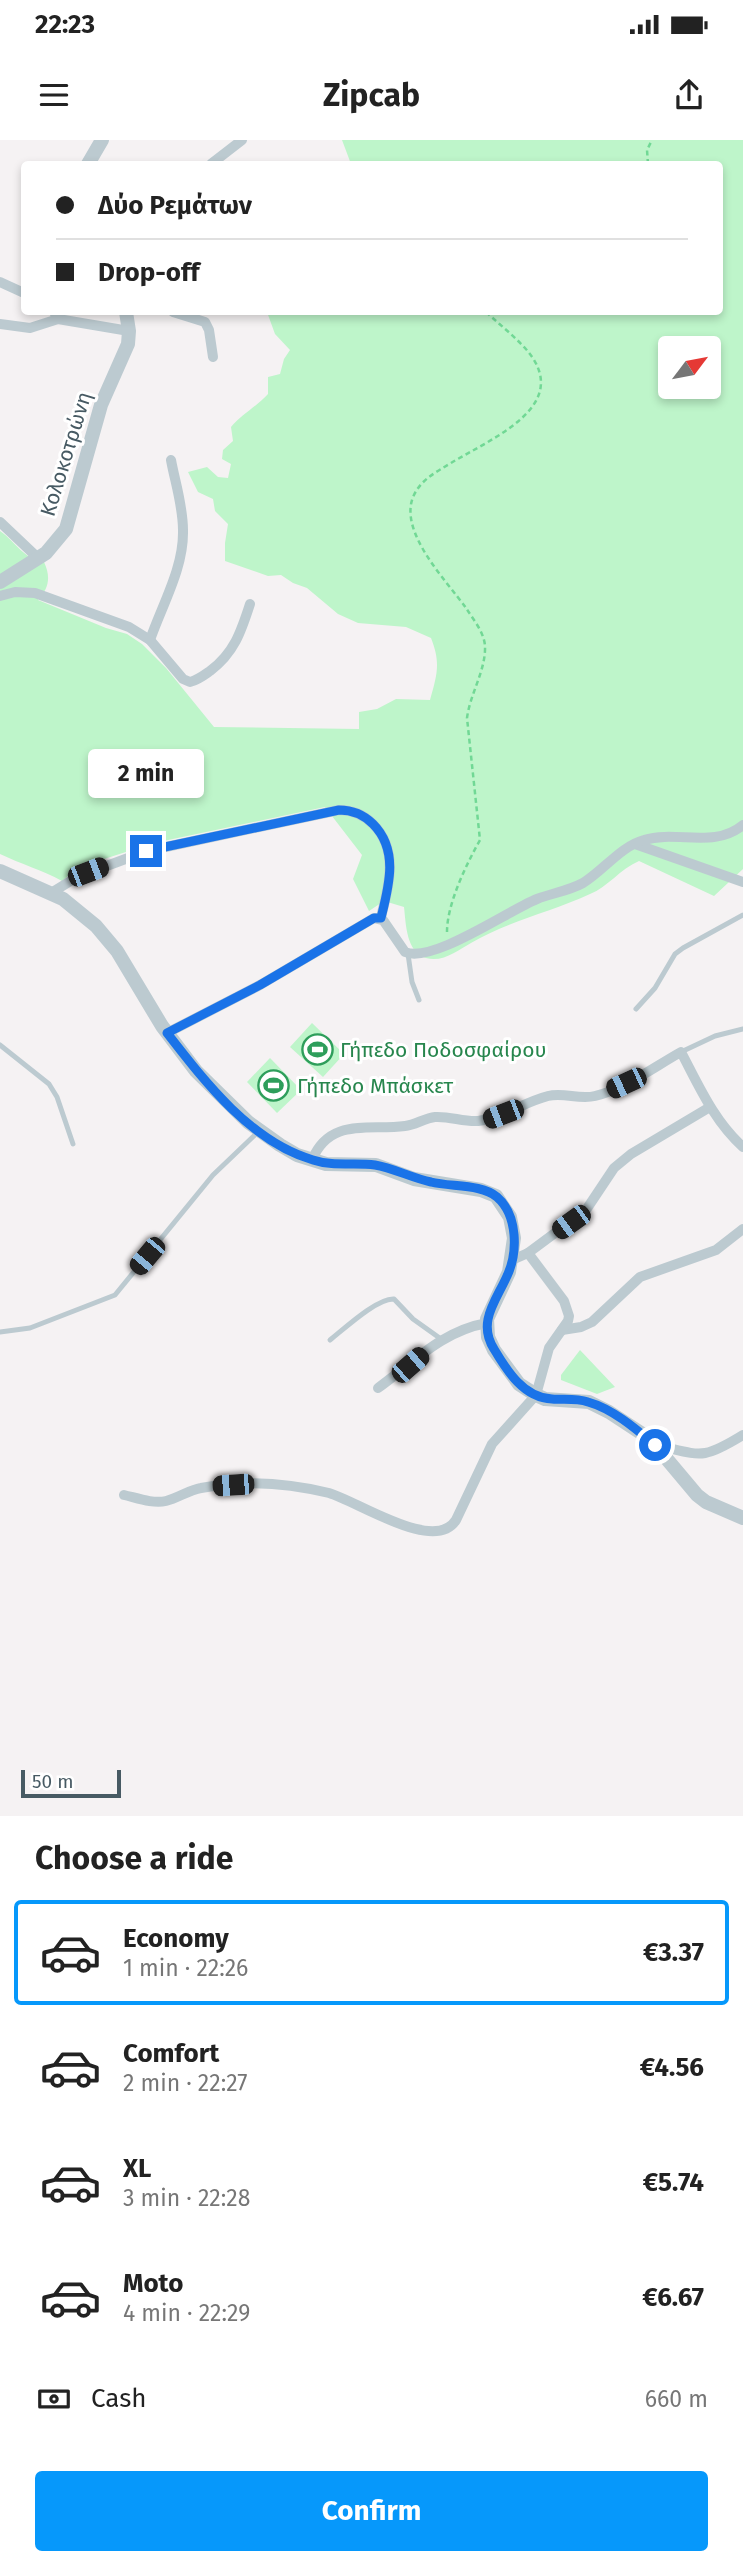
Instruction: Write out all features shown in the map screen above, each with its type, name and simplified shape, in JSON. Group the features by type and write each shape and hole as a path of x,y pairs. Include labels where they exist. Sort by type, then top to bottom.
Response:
{"street":[{"path":"90,161 102,140"},
{"path":"215,161 242,140"},
{"path":"0,282 21,291"},
{"path":"0,324 30,328 56,315 129,331"},
{"name":"Κολοκοτρώνη","path":"0,582 38,558 60,539 69,522 101,405 128,344 126,315"},
{"path":"183,315 205,322 209,330 213,357"},
{"path":"150,640 176,572 183,544 182,513 171,460"},
{"path":"0,522 38,558"},
{"path":"0,596 20,592 45,596 129,627 150,640 183,679 190,682 221,663 233,649 250,604"},
{"path":"51,893 77,877 146,851 339,810 351,810 366,817 387,845 390,875 381,918 408,954 421,954 442,948 530,902 584,882 635,844 652,838 712,838 725,835 743,825"},
{"path":"635,844 743,882"},
{"path":"0,871 51,893 80,911 110,942 167,1033 207,1083 259,1131 297,1155 312,1160 336,1165 376,1165 414,1179 492,1193 500,1200 510,1217 514,1238 508,1276 490,1309 486,1323 494,1350 519,1384 545,1399 589,1402 609,1412 655,1445 697,1496 743,1518"},
{"path":"167,1033 260,985 374,918 381,918"},
{"path":"312,1160 323,1143 343,1131 370,1126 404,1126 435,1117 477,1121 490,1119 547,1096 595,1096 626,1083 681,1052 710,1107 730,1136 743,1147"},
{"path":"512,1260 528,1253 586,1210 614,1168 631,1154 710,1107"},
{"path":"562,1330 582,1327 592,1322 640,1277 712,1251 743,1230"},
{"path":"124,1495 165,1501 201,1488 275,1485 329,1493 390,1520 418,1529 443,1531 452,1526 492,1444 536,1395 550,1348 569,1316 566,1305 548,1277 528,1253"},
{"path":"378,1388 441,1339 467,1326 486,1323"},
{"path":"655,1445 699,1455 717,1451 743,1435"}],"lane":[{"path":"636,1009 655,988 675,954 743,915"},
{"path":"408,954 412,982 419,1000"},
{"path":"681,1052 715,1037 743,1029"},
{"path":"0,1045 49,1084 57,1097 73,1144"},
{"path":"0,1332 30,1328 115,1295 206,1183 259,1131"},
{"path":"330,1340 377,1305 390,1299 412,1319 441,1339"}],"path":[{"path":"648,161 647,150 652,140"},
{"path":"442,948 447,939 447,918 470,858 480,840 467,718 468,705 482,666 485,645 477,625 414,535 410,516 412,499 422,481 534,409 542,391 541,374 527,349 489,315"}],"green space":[{"path":"342,140 743,140 743,869 714,896 639,861 590,894 485,935 450,955 432,959 419,955 414,950 404,907 384,901 369,911 353,879 362,855 325,807 154,843 79,867 62,881 0,854 0,531 25,554 44,562 48,582 38,600 127,634 142,644 166,668 214,727 359,729 359,712 377,709 396,699 430,700 437,669 431,638 406,627 358,623 338,614 307,588 281,575 268,576 225,561 228,524 215,511 213,499 198,492 188,472 207,467 218,477 228,478 231,464 222,459 223,450 233,441 231,427 268,394 268,377 280,374 290,350 275,334 268,315 723,315 723,161 350,161"},
{"name":"Γήπεδο Ποδοσφαίρου","path":"312,1023 344,1054 323,1077 290,1047"},
{"name":"Γήπεδο Μπάσκετ","path":"270,1058 301,1090 277,1113 247,1082"},
{"path":"580,1350 615,1387 597,1394 561,1380 561,1375"}],"place":[{"name":"Γήπεδο Ποδοσφαίρου","path":"317,1050"},
{"name":"Γήπεδο Μπάσκετ","path":"274,1086"}],"route":[{"path":"146,851 339,810 351,810 366,817 378,830 387,845 390,859 388,889 381,918 374,918 260,985 167,1033 207,1083 236,1111 259,1131 297,1155 326,1164 376,1165 414,1179 481,1189 496,1196 510,1217 514,1238 508,1276 492,1304 486,1323 494,1350 519,1384 527,1390 545,1399 569,1399 596,1405 625,1422 655,1445"}]}
